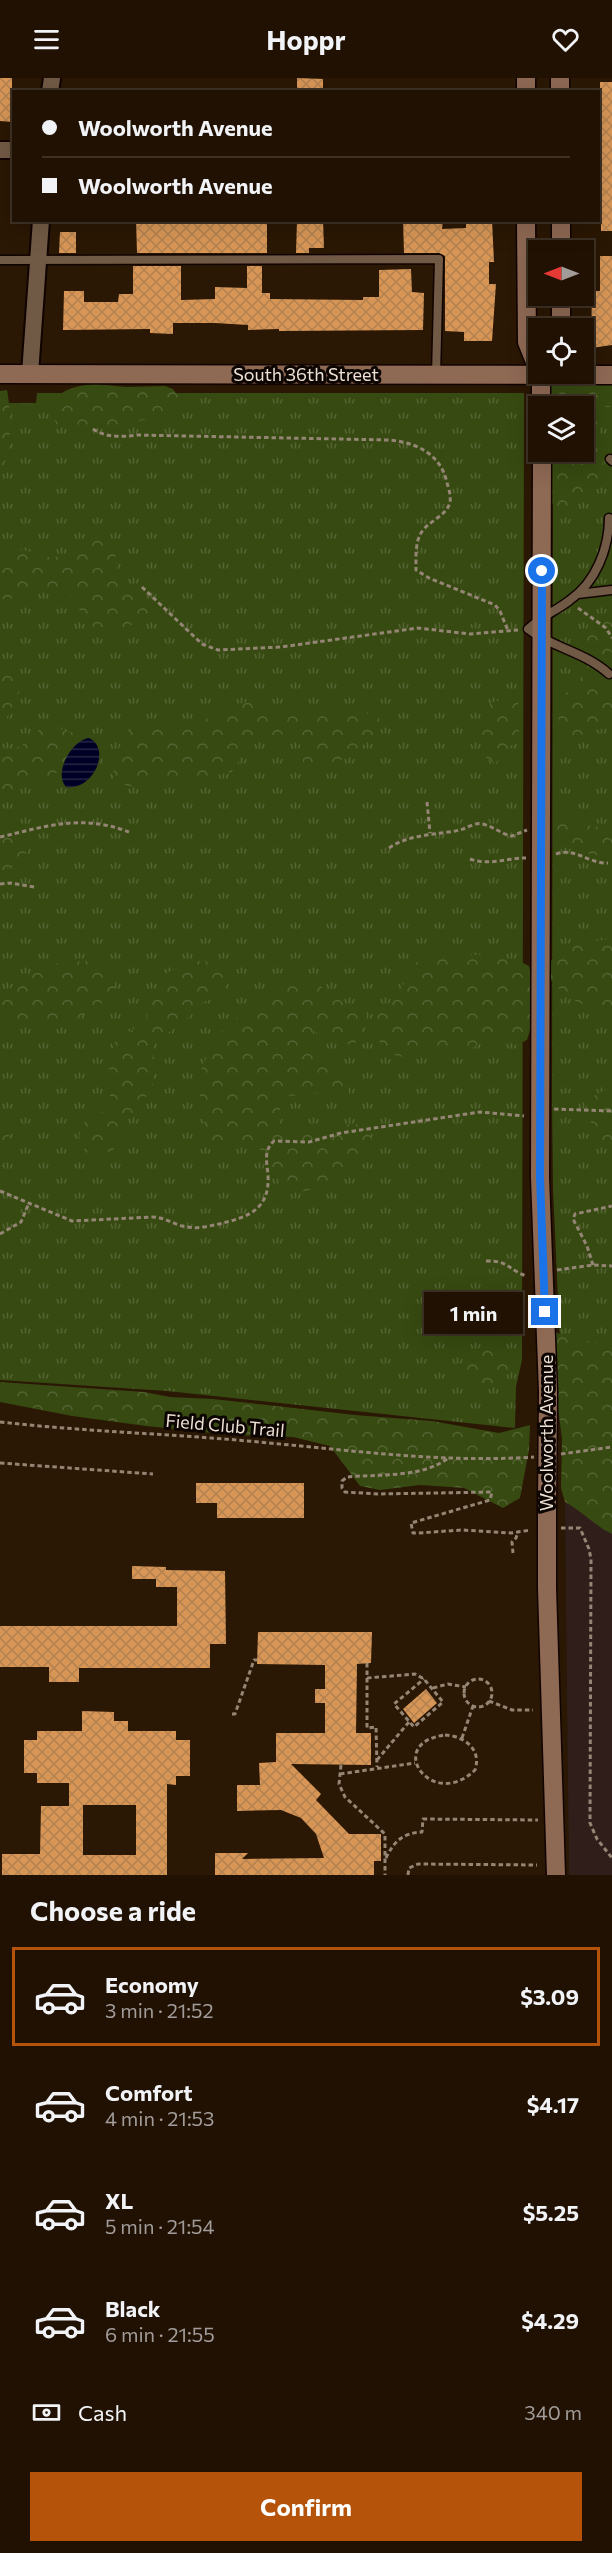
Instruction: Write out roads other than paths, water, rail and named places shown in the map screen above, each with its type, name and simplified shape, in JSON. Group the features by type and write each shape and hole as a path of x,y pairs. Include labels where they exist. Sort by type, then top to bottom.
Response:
{"street":[{"path":"30,374 41,222"},
{"path":"526,222 528,344"},
{"path":"561,222 561,240"},
{"name":"South 36th Street","path":"0,374 528,373"},
{"name":"South 36th Street","path":"594,374 612,375"},
{"name":"Woolworth Avenue","path":"542,462 543,616 535,635 535,1275 548,1392 547,1588 556,1875"}],"lane":[{"path":"0,260 439,259 436,375"},
{"path":"543,616 578,594 601,560 609,535 609,518"},
{"path":"578,594 612,590"},
{"path":"535,635 580,654 609,675"}],"water":[{"path":"89,738 96,743 99,751 96,768 84,783 66,787 62,774 66,758 76,745"}]}
